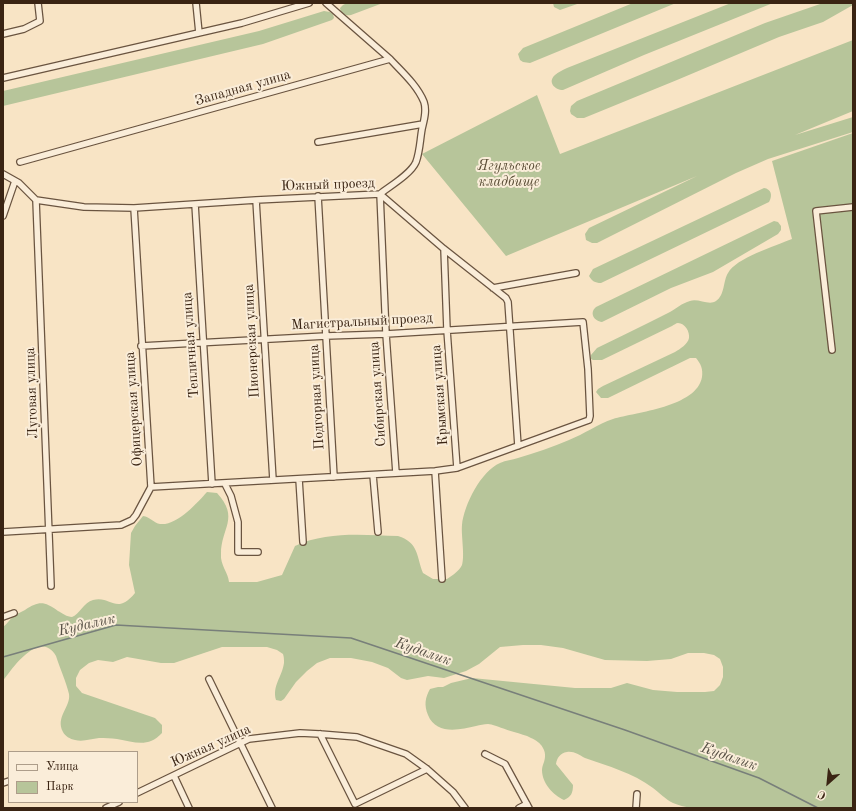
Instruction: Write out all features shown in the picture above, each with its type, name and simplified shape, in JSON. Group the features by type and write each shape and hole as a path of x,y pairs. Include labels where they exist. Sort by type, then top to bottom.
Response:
{"street":[{"path":"3,34 24,29 40,20 38,3"},
{"path":"196,3 199,32"},
{"path":"3,78 242,23 309,3"},
{"path":"326,3 390,59 406,76 418,92 426,109 415,164 409,171 380,194"},
{"name":"Западная улица","path":"20,162 390,59"},
{"path":"318,142 423,124"},
{"path":"3,174 26,189 36,200"},
{"path":"3,216 15,181"},
{"name":"Южный проезд","path":"36,200 84,207 134,208 318,196 380,194 444,249 506,298 508,302 510,326"},
{"name":"Сибирская улица","path":"380,194 386,334 396,473"},
{"name":"Подгорная улица","path":"318,196 334,477"},
{"name":"Луговая улица","path":"36,200 51,586"},
{"name":"Пионерская улица","path":"256,200 273,480"},
{"name":"Тепличная улица","path":"195,204 212,484"},
{"path":"832,350 816,211 853,207"},
{"name":"Офицерская улица","path":"134,208 141,346 151,487"},
{"name":"Крымская улица","path":"444,249 457,468"},
{"path":"493,288 576,273"},
{"name":"Магистральный проезд","path":"141,346 386,334 583,322 588,368 590,407 589,420 518,446"},
{"path":"3,532 122,525 132,520 136,515 151,487 435,471 457,468 518,446 510,326"},
{"path":"435,471 442,579"},
{"path":"373,475 378,532"},
{"path":"299,479 303,542"},
{"path":"225,484 231,496 238,522 238,552 258,552"},
{"path":"3,617 14,613"},
{"path":"209,679 272,808"},
{"name":"Южная улица","path":"138,793 249,739 300,733 357,737 406,754 427,769 453,792 465,808"},
{"path":"320,734 355,804 427,769"},
{"path":"485,754 505,764 528,806 519,808"},
{"path":"174,776 189,808"},
{"path":"636,808 637,794"},
{"path":"108,808 117,803"}],"green space":[{"path":"347,3 383,3 351,15 346,15 340,8"},
{"path":"553,3 580,3 560,10 554,7"},
{"path":"633,3 676,3 530,63 520,60 518,54 523,48"},
{"path":"731,3 773,3 644,55 563,90 557,89 552,83 555,75 567,68"},
{"path":"823,3 853,3 853,5 823,22 779,37 584,118 577,118 571,114 571,106 577,101 765,23"},
{"path":"324,11 333,14 334,18 263,44 3,106 3,91 259,31"},
{"name":"Ягульское кладбище","path":"853,40 853,111 795,135 853,117 853,132 768,159 736,173 597,243 592,243 586,240 585,234 589,228 697,176 506,256 422,154 537,95 560,154"},
{"path":"853,133 853,808 689,808 670,801 653,788 629,774 570,752 561,755 556,764 573,785 571,794 564,800 552,792 546,784 542,775 545,754 541,744 535,740 525,735 488,724 455,730 442,728 436,726 432,721 426,708 426,699 430,689 443,687 451,683 472,678 575,688 611,688 627,683 653,690 677,692 714,691 720,685 723,677 723,667 720,659 714,655 704,653 688,653 671,659 647,661 605,660 563,648 541,645 500,647 479,664 466,671 444,678 428,676 407,680 401,678 388,668 372,662 351,658 330,658 317,663 307,671 281,701 276,700 275,690 283,668 283,654 277,650 267,647 222,647 174,663 161,663 127,657 113,662 98,660 89,663 80,670 76,678 76,686 82,693 155,718 162,725 162,733 157,738 152,741 141,743 108,738 78,741 65,735 61,727 61,722 68,703 69,694 56,656 50,649 42,647 35,648 27,653 13,667 3,681 3,627 16,614 34,605 42,603 72,617 75,616 87,603 93,600 99,599 118,604 128,600 135,593 129,565 131,533 135,526 143,516 160,524 166,524 180,518 207,492 217,493 227,509 228,523 222,545 221,558 229,582 257,582 282,575 295,546 320,538 345,535 398,536 405,539 410,542 416,550 423,573 433,579 447,579 458,571 462,565 462,525 466,508 480,481 493,467 502,462 516,459 563,443 613,419 650,411 678,402 698,387 702,377 702,369 696,358 690,358 608,398 601,398 596,392 603,386 675,352 684,346 689,336 688,331 681,323 676,323 602,360 593,360 591,359 591,355 597,348 687,302 696,300 710,303 716,301 721,295 726,276 739,262 747,257 792,239 772,161"},
{"path":"764,188 771,193 769,202 601,283 597,283 589,276 593,269"},
{"path":"774,221 778,222 781,226 781,230 778,234 713,272 671,288 602,322 593,316 594,309 596,307"}],"waterway":[{"name":"Кудалик","path":"3,657 116,625 351,638 625,730 759,778 818,808"}]}
